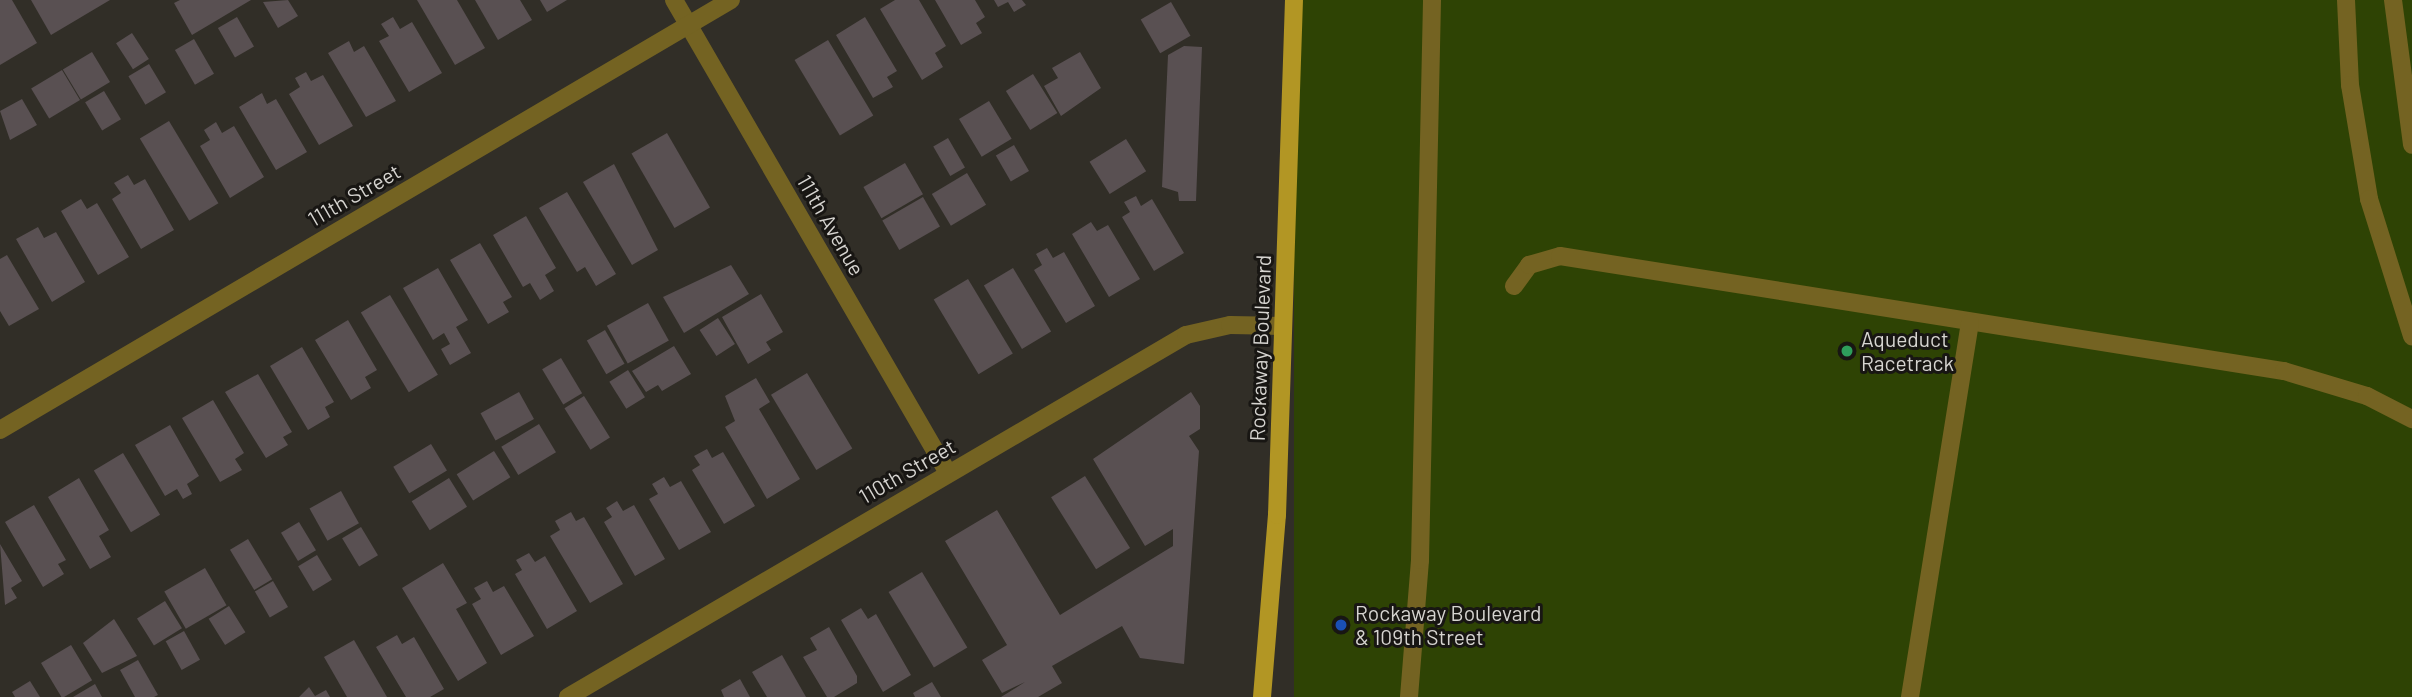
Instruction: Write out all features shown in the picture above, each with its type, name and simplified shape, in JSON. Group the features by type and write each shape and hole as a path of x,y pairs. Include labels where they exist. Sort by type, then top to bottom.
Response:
{"main road":[{"name":"Rockaway Boulevard","path":"1262,697 1275,565 1294,0"}],"street":[{"name":"111th Avenue","path":"674,0 948,473"},
{"name":"111th Street","path":"0,430 731,0"},
{"path":"1409,697 1420,560 1432,0"},
{"path":"2346,0 2350,85 2368,199 2412,336"},
{"path":"2393,0 2412,145"},
{"path":"1514,286 1530,265 1560,256 2284,371 2367,396 2412,419"},
{"path":"1910,697 1970,323"},
{"name":"110th Street","path":"568,697 1186,335 1230,325 1283,326"}],"green space":[{"name":"Aqueduct Racetrack","path":"1294,0 2412,0 2412,697 1294,697"}],"building":[{"path":"0,0 12,0 37,43 0,65"},
{"path":"31,0 110,0 51,35"},
{"path":"180,0 251,0 192,35 174,3"},
{"path":"288,0 298,16 278,28 263,2"},
{"path":"417,0 457,0 485,48 455,65"},
{"path":"475,0 520,0 532,20 498,40"},
{"path":"540,0 567,0 547,12"},
{"path":"895,0 919,0 946,46 935,53 943,67 922,80 880,9"},
{"path":"935,0 975,0 985,17 976,23 982,33 961,45"},
{"path":"994,0 1022,0 1026,5 1014,12 1008,2 998,7"},
{"path":"1171,2 1190,36 1160,53 1141,20"},
{"path":"237,17 254,46 235,57 218,28"},
{"path":"393,17 400,29 412,22 442,73 409,92 379,41 389,36 381,24"},
{"path":"865,17 897,71 887,77 893,87 873,98 836,35"},
{"path":"132,33 149,59 133,69 116,43"},
{"path":"194,39 214,74 195,85 175,50"},
{"path":"828,40 873,115 840,136 795,60"},
{"path":"349,41 354,52 364,46 396,101 366,117 328,53"},
{"path":"1184,46 1202,47 1196,201 1179,201 1178,192 1162,187 1168,55"},
{"path":"92,52 110,82 81,100 63,70"},
{"path":"1080,52 1101,88 1061,116 1044,86 1058,78 1052,68"},
{"path":"149,64 166,92 145,105 128,76"},
{"path":"62,70 80,100 49,119 31,89"},
{"path":"306,72 311,81 323,75 353,126 319,145 289,94 300,87 295,78"},
{"path":"1033,74 1057,113 1030,130 1006,91"},
{"path":"104,91 121,119 102,131 85,102"},
{"path":"262,93 267,104 276,99 307,152 276,170 239,107"},
{"path":"22,99 37,125 10,140 0,111"},
{"path":"989,101 1012,139 982,157 959,119"},
{"path":"169,121 218,203 189,221 140,139"},
{"path":"216,122 222,133 234,126 264,177 230,198 200,146 210,140 204,130"},
{"path":"667,133 710,207 674,228 631,154"},
{"path":"948,138 965,167 950,176 933,146"},
{"path":"1126,139 1146,171 1110,194 1090,162"},
{"path":"1014,145 1029,171 1011,181 996,156"},
{"path":"905,163 923,194 881,218 863,187"},
{"path":"614,164 658,250 632,265 583,182"},
{"path":"967,173 986,205 951,226 932,194"},
{"path":"128,175 134,185 145,179 174,230 141,249 112,199 121,193 114,183"},
{"path":"567,192 616,274 596,286 585,267 577,272 539,208"},
{"path":"1136,196 1141,206 1152,199 1184,253 1154,271 1122,217 1130,212 1124,202"},
{"path":"923,197 940,226 899,250 882,220"},
{"path":"81,199 87,209 97,203 129,257 98,275 61,211"},
{"path":"526,216 556,268 545,275 554,291 540,300 530,283 523,287 493,235"},
{"path":"1091,222 1097,231 1108,225 1140,279 1109,297 1072,234"},
{"path":"38,227 44,238 56,232 85,282 52,302 16,239"},
{"path":"480,243 512,297 503,302 509,312 488,324 450,260"},
{"path":"1047,248 1053,258 1064,252 1095,306 1066,323 1034,270 1042,265 1036,254"},
{"path":"7,255 39,309 9,326 0,311 0,259"},
{"path":"731,265 749,294 684,333 663,297"},
{"path":"438,268 468,320 456,327 471,353 450,365 441,349 450,344 444,333 433,340 403,288"},
{"path":"1013,268 1051,331 1022,349 984,286"},
{"path":"968,279 1013,354 979,374 934,300"},
{"path":"761,294 783,332 766,342 771,350 748,364 722,317"},
{"path":"390,295 438,375 409,392 361,313"},
{"path":"648,303 669,341 628,363 607,326"},
{"path":"718,318 735,344 716,356 700,330"},
{"path":"348,320 377,370 365,377 371,388 351,400 315,340"},
{"path":"605,330 624,364 606,374 587,340"},
{"path":"674,346 691,374 662,391 658,385 646,392 632,371"},
{"path":"302,347 334,402 325,407 330,417 308,430 270,366"},
{"path":"561,358 582,393 563,404 542,369"},
{"path":"628,370 645,397 626,409 609,382"},
{"path":"807,373 852,448 816,470 771,395"},
{"path":"258,374 292,432 283,437 288,445 266,458 225,392"},
{"path":"756,378 770,402 759,409 800,479 767,499 725,427 735,421 725,396"},
{"path":"519,392 534,419 496,440 481,413"},
{"path":"1191,392 1200,406 1200,429 1189,436 1199,451 1184,664 1140,658 1122,626 1052,666 1062,683 1038,697 1001,697 1025,682 1002,693 982,660 1007,645 945,541 997,510 1060,615 1173,546 1173,529 1145,546 1093,459"},
{"path":"584,396 610,438 590,450 564,408"},
{"path":"213,400 244,453 235,459 242,470 220,482 182,418"},
{"path":"539,424 556,452 518,475 501,447"},
{"path":"170,425 199,476 187,484 192,494 183,499 177,489 165,496 135,445"},
{"path":"431,444 447,471 409,493 393,467"},
{"path":"707,449 712,458 723,452 755,506 724,524 692,470 700,465 694,456"},
{"path":"494,451 510,477 473,501 457,474"},
{"path":"123,453 160,515 131,532 94,471"},
{"path":"1085,476 1130,548 1096,569 1051,497"},
{"path":"664,477 670,487 681,481 711,532 679,550 649,499 658,494 652,484"},
{"path":"79,478 109,530 99,536 111,557 90,569 48,497"},
{"path":"449,478 467,507 430,530 412,501"},
{"path":"341,491 359,523 327,541 310,508"},
{"path":"617,501 623,511 634,505 665,559 635,576 604,522 612,517 606,508"},
{"path":"34,505 66,560 58,564 64,574 43,587 5,522"},
{"path":"571,512 576,521 584,517 623,584 590,603 550,536 560,530 555,521"},
{"path":"299,522 316,550 298,561 281,533"},
{"path":"361,527 378,555 359,567 342,538"},
{"path":"248,539 272,579 254,590 230,550"},
{"path":"0,544 22,581 11,588 17,598 5,605"},
{"path":"529,553 535,562 545,556 577,611 547,629 515,574 522,570 516,560"},
{"path":"317,555 332,580 313,591 298,566"},
{"path":"443,563 467,603 456,609 487,663 458,681 402,588"},
{"path":"205,568 226,605 186,629 164,592"},
{"path":"922,572 967,647 934,668 889,592"},
{"path":"273,581 288,607 270,617 255,592"},
{"path":"487,581 493,592 504,586 534,636 501,655 472,604 481,599 474,588"},
{"path":"165,601 182,628 154,646 137,618"},
{"path":"229,606 245,632 225,645 209,619"},
{"path":"861,608 868,619 876,614 911,675 883,692 841,620"},
{"path":"114,619 137,656 102,673 83,643"},
{"path":"829,627 857,676 857,683 834,697 827,697 803,657 817,650 810,638"},
{"path":"184,631 200,660 182,670 166,641"},
{"path":"397,635 402,644 414,637 444,689 430,697 406,697 376,647"},
{"path":"354,640 387,697 347,697 324,657"},
{"path":"71,645 92,680 61,697 41,663"},
{"path":"782,655 806,697 767,697 752,672"},
{"path":"138,660 158,695 154,697 135,697 120,670"},
{"path":"740,679 750,697 724,697 721,690"},
{"path":"30,681 40,697 15,697 12,692"},
{"path":"932,682 941,697 915,697 913,693"},
{"path":"95,684 102,697 73,697"},
{"path":"309,687 315,696 326,690 330,697 299,697"}],"place":[{"name":"Aqueduct Racetrack","path":"1847,351"},
{"name":"Rockaway Boulevard & 109th Street","path":"1341,625"}]}
